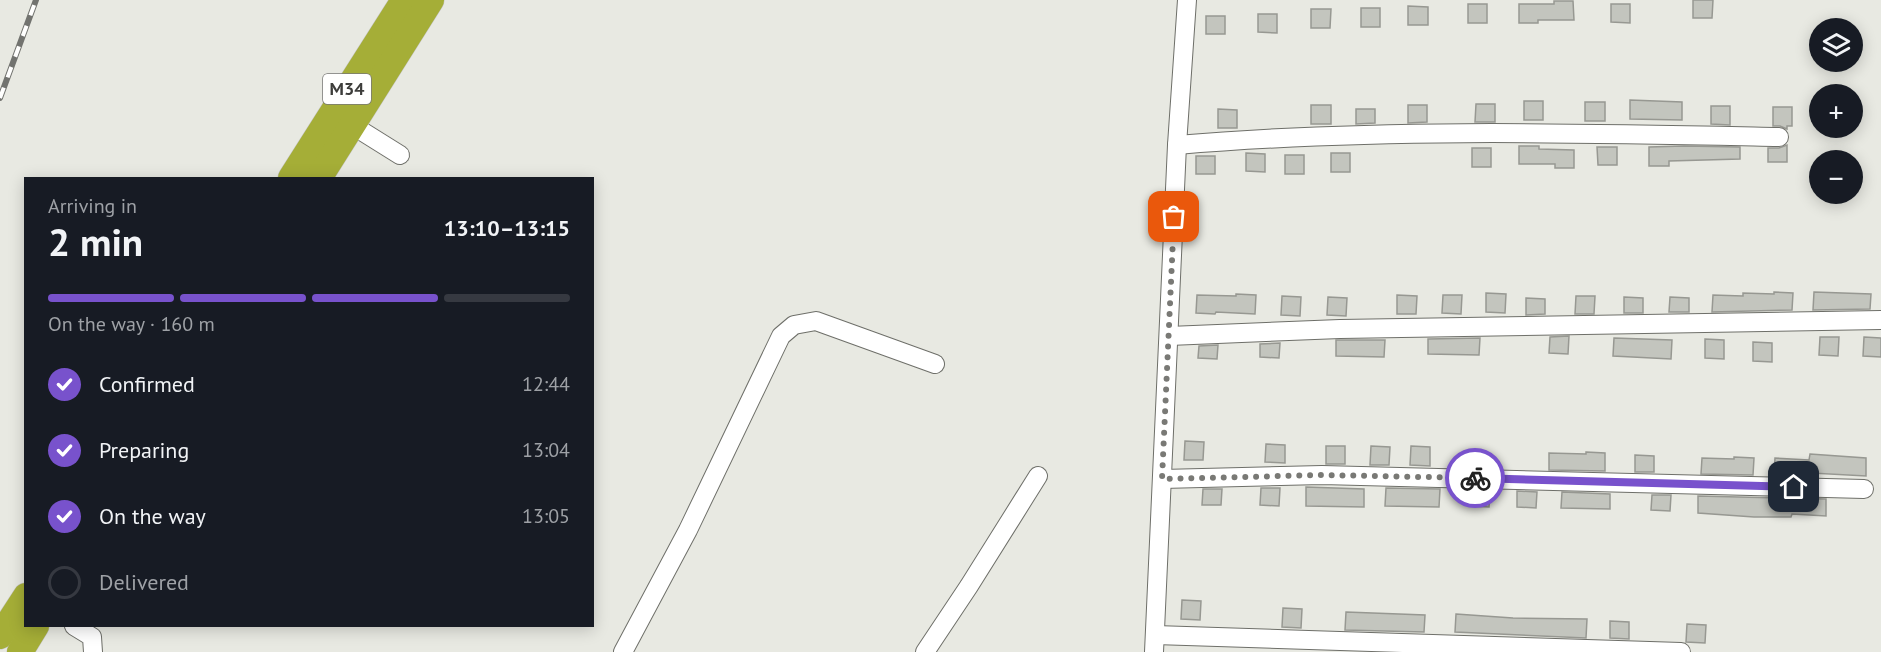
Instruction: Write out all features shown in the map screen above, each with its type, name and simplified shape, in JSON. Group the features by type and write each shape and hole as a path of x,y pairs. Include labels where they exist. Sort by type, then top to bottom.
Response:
{"highway":[{"name":"M34","path":"319,177 342,119 404,0"},
{"name":"M34","path":"292,177 342,119 431,0"},
{"path":"0,636 24,599"},
{"path":"20,652 35,627"}],"street":[{"path":"1187,0 1155,644 1681,652"},
{"path":"342,119 400,155"},
{"path":"1178,145 1256,138 1446,134 1779,137"},
{"path":"1169,336 1340,329 1881,320"},
{"path":"623,652 688,530 781,336 794,324 816,321 935,364"},
{"path":"1162,479 1322,475 1864,489"},
{"path":"925,652 1038,476"},
{"path":"76,627 92,637 93,652"}],"building":[{"path":"1693,0 1713,0 1712,18 1693,18"},
{"path":"1554,1 1573,1 1574,20 1538,20 1538,23 1519,23 1519,4 1554,4"},
{"path":"1468,4 1487,4 1487,23 1468,23"},
{"path":"1611,4 1630,4 1630,23 1611,22"},
{"path":"1408,6 1428,7 1428,25 1408,25"},
{"path":"1361,8 1380,8 1380,27 1361,27"},
{"path":"1311,9 1331,9 1330,28 1311,28"},
{"path":"1258,14 1277,14 1277,33 1258,32"},
{"path":"1206,16 1225,16 1225,34 1206,34"},
{"path":"1630,100 1682,102 1682,120 1630,119"},
{"path":"1524,101 1543,101 1543,120 1524,120"},
{"path":"1585,102 1605,102 1605,121 1585,121"},
{"path":"1476,104 1495,104 1495,122 1475,122"},
{"path":"1311,105 1331,105 1331,124 1311,124"},
{"path":"1408,105 1427,105 1427,122 1408,123"},
{"path":"1711,106 1730,106 1730,125 1711,124"},
{"path":"1773,107 1792,107 1792,126 1787,126 1787,129 1773,126"},
{"path":"1218,109 1237,110 1237,128 1218,128"},
{"path":"1356,109 1375,109 1375,123 1356,124"},
{"path":"1787,145 1787,162 1768,162 1768,148"},
{"path":"1519,146 1574,150 1574,168 1555,168 1555,164 1519,164"},
{"path":"1597,147 1617,147 1617,165 1598,165"},
{"path":"1649,147 1740,147 1740,159 1669,161 1669,166 1649,166"},
{"path":"1472,148 1491,148 1491,167 1472,167"},
{"path":"1246,153 1265,154 1265,172 1246,171"},
{"path":"1331,153 1350,153 1350,172 1331,172"},
{"path":"1285,155 1304,155 1304,174 1285,174"},
{"path":"1196,156 1215,156 1215,174 1196,174"},
{"path":"1774,292 1793,293 1792,310 1712,312 1713,295 1743,296 1743,293 1774,294"},
{"path":"1814,292 1871,294 1870,309 1813,310"},
{"path":"1486,293 1506,294 1505,313 1486,312"},
{"path":"1236,294 1256,295 1255,314 1196,313 1197,295 1236,296"},
{"path":"1397,295 1417,296 1416,314 1397,314"},
{"path":"1443,295 1462,295 1461,314 1442,313"},
{"path":"1282,296 1301,297 1300,316 1281,315"},
{"path":"1576,296 1595,296 1594,314 1575,314"},
{"path":"1328,297 1347,298 1346,316 1327,315"},
{"path":"1624,297 1643,298 1643,313 1624,313"},
{"path":"1670,297 1689,298 1689,312 1669,312"},
{"path":"1526,298 1545,299 1545,314 1526,315"},
{"path":"1569,336 1568,354 1549,353 1550,337"},
{"path":"1820,337 1839,337 1838,356 1819,355"},
{"path":"1864,337 1881,338 1881,357 1863,356"},
{"path":"1480,338 1479,355 1428,354 1428,339"},
{"path":"1614,338 1672,340 1671,359 1613,356"},
{"path":"1705,339 1724,340 1724,359 1705,358"},
{"path":"1336,340 1385,340 1384,357 1336,356"},
{"path":"1753,342 1772,343 1772,362 1753,361"},
{"path":"1280,343 1279,358 1260,357 1260,344"},
{"path":"1218,345 1217,359 1198,358 1199,346"},
{"path":"1185,441 1204,442 1203,460 1184,460"},
{"path":"1266,444 1285,445 1285,463 1265,462"},
{"path":"1326,446 1345,446 1345,464 1326,464"},
{"path":"1371,446 1390,447 1389,465 1370,465"},
{"path":"1411,446 1430,447 1430,466 1410,465"},
{"path":"1586,452 1605,453 1605,471 1549,470 1549,453 1586,454"},
{"path":"1810,454 1866,458 1866,476 1793,472 1793,476 1774,475 1775,458 1809,460"},
{"path":"1635,455 1654,456 1654,472 1635,472"},
{"path":"1734,457 1754,458 1753,475 1701,474 1702,458 1734,459"},
{"path":"1306,487 1364,489 1364,507 1306,506"},
{"path":"1261,488 1280,488 1279,506 1260,505"},
{"path":"1386,488 1440,489 1439,507 1385,506"},
{"path":"1203,489 1222,489 1221,505 1202,505"},
{"path":"1471,490 1490,491 1489,507 1470,506"},
{"path":"1517,491 1537,492 1536,508 1517,507"},
{"path":"1562,492 1610,494 1610,509 1561,508"},
{"path":"1652,495 1671,495 1670,511 1651,510"},
{"path":"1698,496 1826,499 1826,516 1792,514 1791,517 1754,517 1698,513"},
{"path":"1182,600 1201,601 1200,620 1181,619"},
{"path":"1283,608 1302,609 1301,628 1282,627"},
{"path":"1346,612 1425,615 1424,632 1345,630"},
{"path":"1456,614 1513,618 1587,619 1586,638 1455,632"},
{"path":"1610,621 1629,622 1629,639 1610,638"},
{"path":"1687,624 1706,625 1705,643 1686,642"}],"railway":[{"path":"0,98 36,0"}],"way so far":[{"path":"1174,217 1162,479 1322,475 1475,478"}],"route":[{"path":"1475,478 1794,487"}]}
